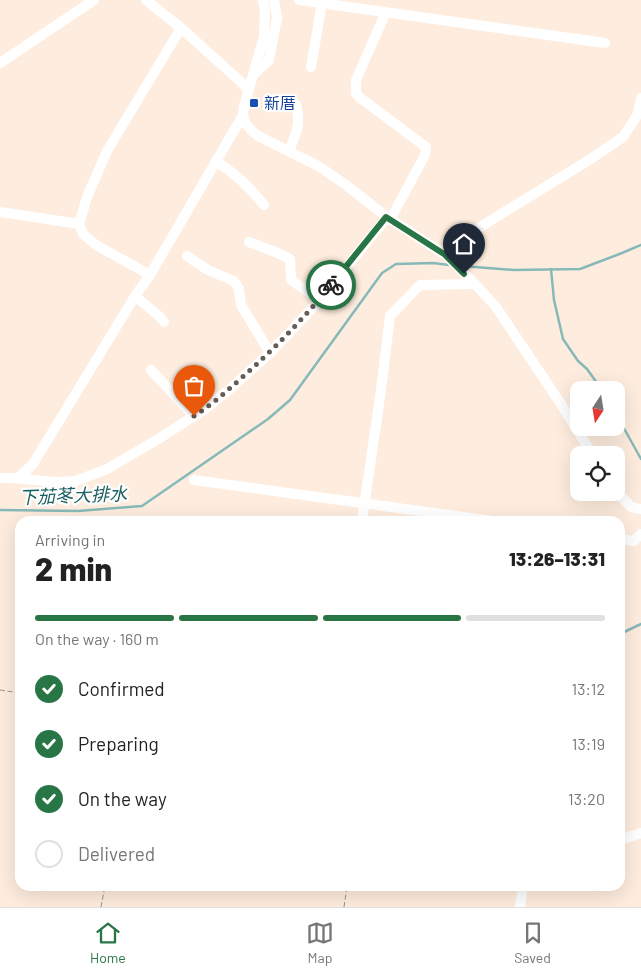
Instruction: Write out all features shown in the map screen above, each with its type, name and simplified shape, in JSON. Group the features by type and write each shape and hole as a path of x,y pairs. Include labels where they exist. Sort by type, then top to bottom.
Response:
{"street":[{"path":"0,63 94,0"},
{"path":"146,0 182,28 249,91"},
{"path":"18,478 32,464 135,296 150,275 243,115 264,37 265,11 263,0"},
{"path":"253,75 269,60 276,18 274,0"},
{"path":"299,0 605,43"},
{"path":"311,67 322,3"},
{"path":"0,478 57,482 76,481 107,469 205,409 270,353 320,300 388,218 426,155 426,147 356,93 356,80 386,12"},
{"path":"150,275 96,245 83,234 79,224 87,197 107,151 182,28"},
{"path":"444,254 485,224 623,137 638,114 641,98"},
{"path":"289,151 299,124 296,104"},
{"path":"243,115 246,124 258,136 320,166 388,218 444,254 496,307 587,446"},
{"path":"216,161 237,176 264,205"},
{"path":"0,212 79,224"},
{"path":"249,242 290,259 291,280 320,300"},
{"path":"187,256 208,270 234,281 239,288 242,305 270,353"},
{"path":"363,516 390,316 420,285 475,284"},
{"path":"135,296 164,322"},
{"path":"151,370 194,416"},
{"path":"194,480 457,516"},
{"path":"625,500 631,507 641,509"},
{"path":"625,540 634,541 641,534"},
{"path":"625,838 641,833"},
{"path":"520,907 522,891"}],"path":[{"path":"0,690 15,692"},
{"path":"101,907 104,891"},
{"path":"344,907 346,891"}],"waterway":[{"name":"下茄苳大排水","path":"462,266 514,270 580,269 641,245"},
{"name":"下茄苳大排水","path":"0,510 78,511 142,506 268,419 290,400 382,273 396,264 433,263 449,265"},
{"path":"551,269 554,300 563,339 578,361 596,381"},
{"path":"625,430 641,459"},
{"path":"625,632 641,624"}],"way so far":[{"path":"194,416 231,388 270,353 320,300 331,285"}],"place":[{"name":"新厝","path":"254,103"}],"route":[{"path":"331,285 386,217 444,254 464,274"}]}
